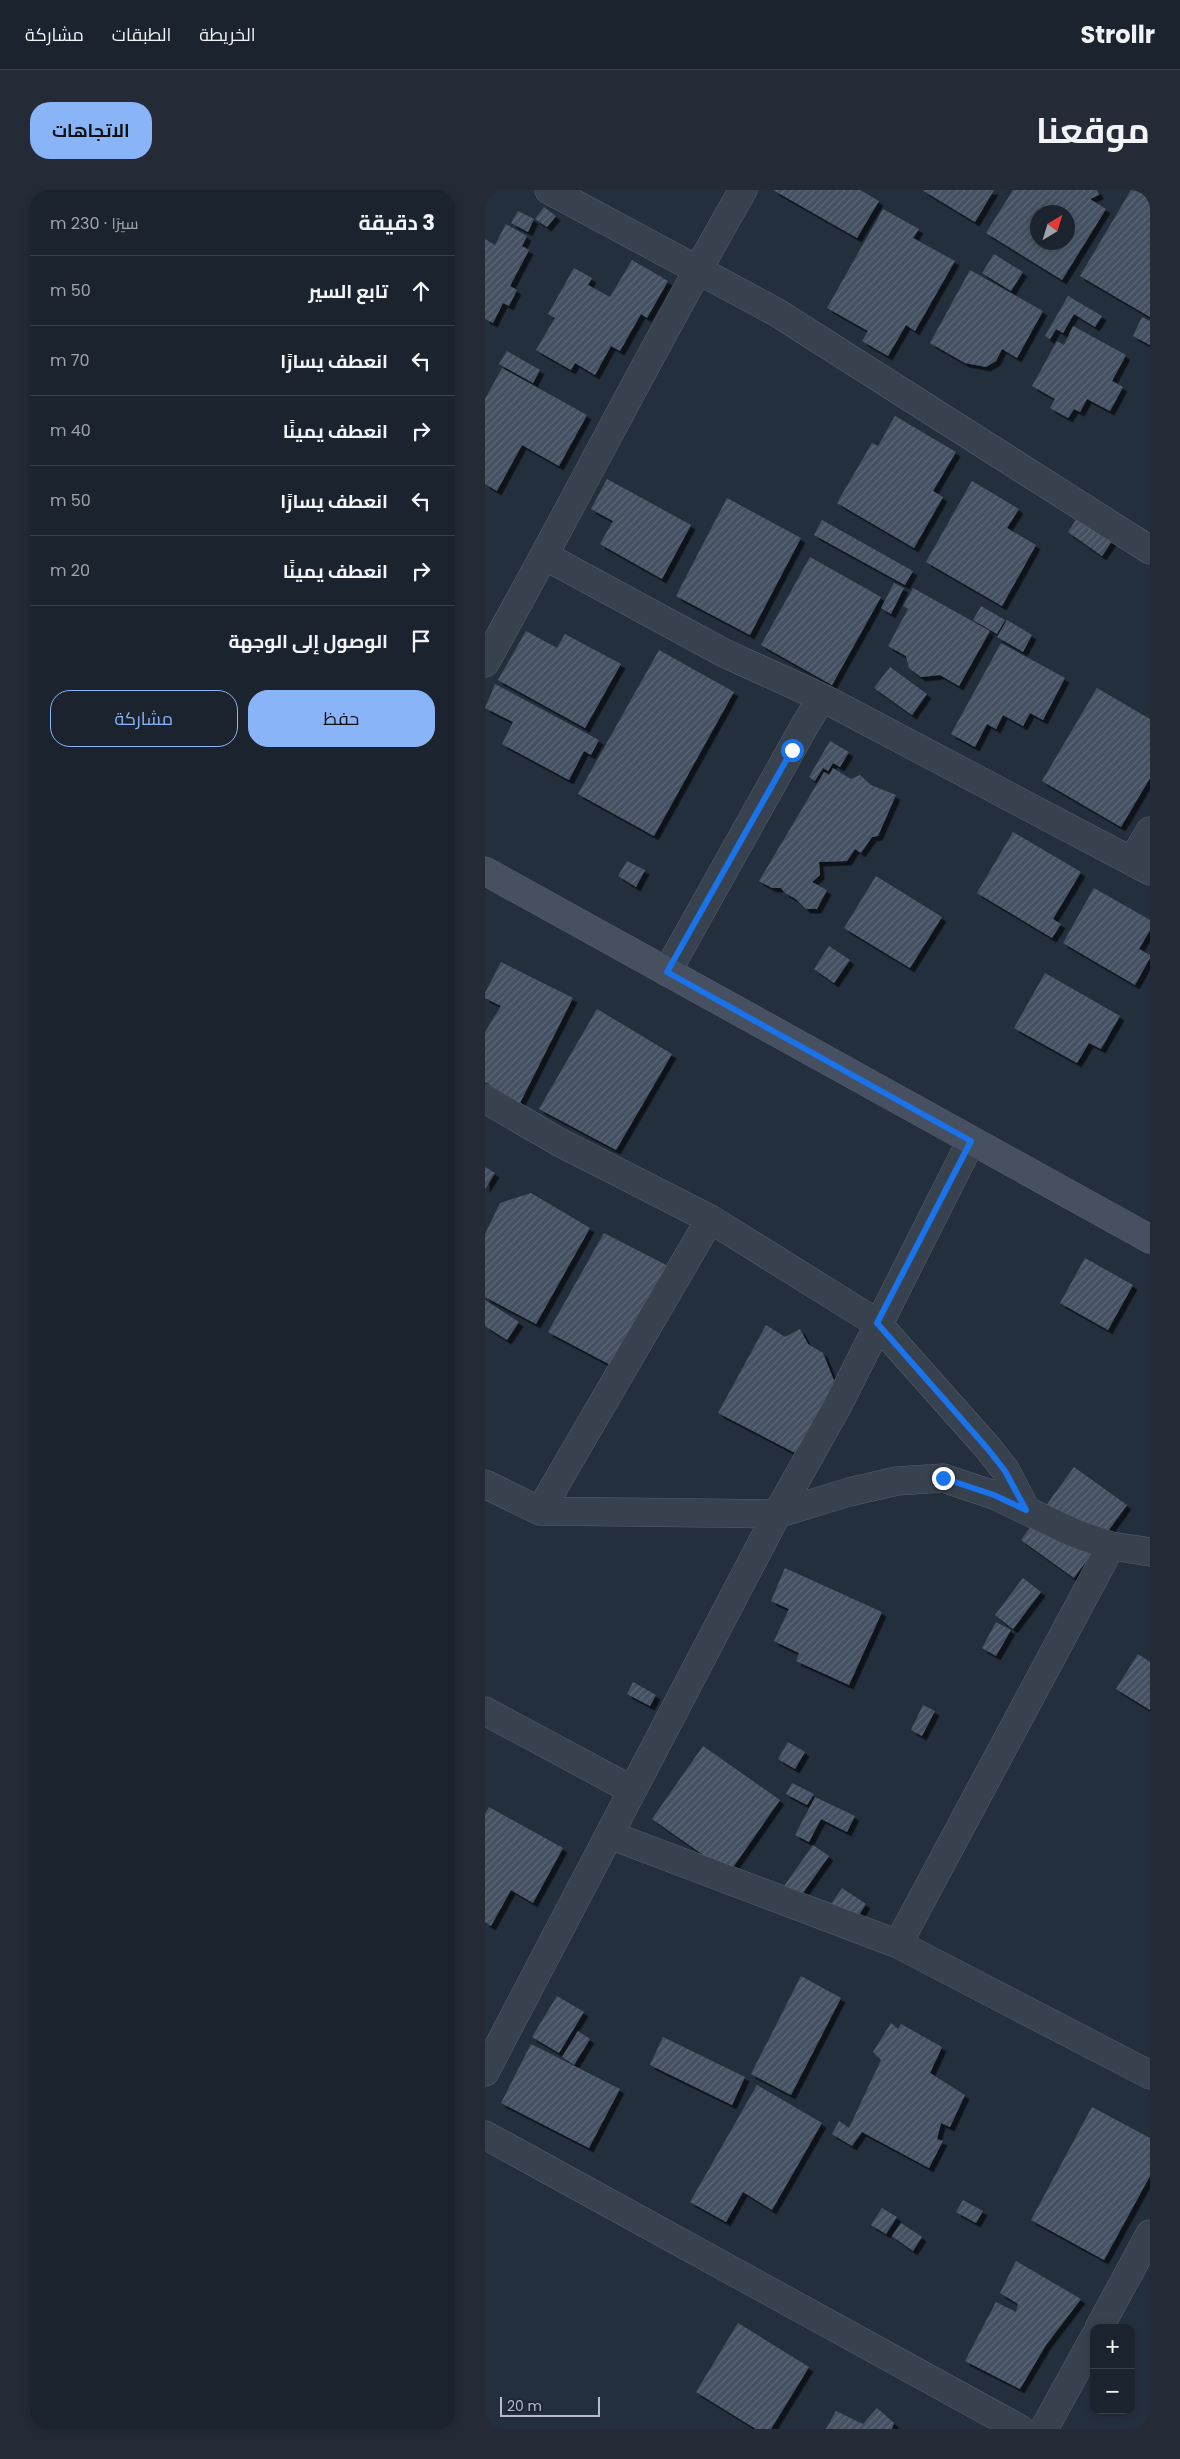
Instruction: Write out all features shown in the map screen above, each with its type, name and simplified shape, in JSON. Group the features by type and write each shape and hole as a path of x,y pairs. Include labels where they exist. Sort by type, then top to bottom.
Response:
{"street":[{"path":"549,190 777,312 1150,550"},
{"path":"485,663 545,556 697,270 743,190"},
{"path":"545,556 724,653 825,698 1141,866 1150,831"},
{"path":"667,972 805,725 816,706 825,698"},
{"path":"485,870 1150,1240"},
{"path":"485,1099 559,1142 710,1220 877,1323 987,1448 1005,1471 1026,1510"},
{"path":"485,2072 777,1514 838,1405 877,1323 971,1141"},
{"path":"540,1512 710,1220"},
{"path":"485,1484 540,1512 777,1514 849,1492 897,1481 943,1478 994,1495 1074,1533 1111,1546 1150,1552"},
{"path":"898,1944 1111,1546"},
{"path":"485,1711 632,1790"},
{"path":"610,1836 898,1944 1150,2075"},
{"path":"485,2136 1020,2429"},
{"path":"1101,2324 1150,2234"},
{"path":"1044,2429 1090,2345"}],"building":[{"path":"773,190 860,190 879,201 857,238"},
{"path":"922,190 994,190 975,222"},
{"path":"1013,190 1097,190 1099,195 1090,199 1106,209 1062,280 986,233"},
{"path":"1131,190 1143,190 1150,194 1150,317 1080,276"},
{"path":"544,207 556,216 547,227 535,219"},
{"path":"883,209 919,229 913,238 955,261 915,331 906,325 888,356 862,341 868,331 827,308"},
{"path":"518,211 534,219 528,232 511,223"},
{"path":"506,224 527,236 522,246 529,250 510,286 517,290 509,306 503,303 493,323 485,319 485,239 495,245"},
{"path":"994,254 1023,272 1011,291 982,273"},
{"path":"632,260 668,281 647,318 641,314 620,351 611,346 595,375 575,363 571,370 536,350 555,318 548,314 574,268 592,278 588,285 610,297"},
{"path":"970,270 1043,311 1017,358 1002,349 996,361 986,367 965,363 930,343"},
{"path":"1068,296 1102,316 1095,327 1074,314 1063,333 1056,329 1050,339 1045,336"},
{"path":"1142,317 1150,321 1150,345 1133,336"},
{"path":"1073,326 1126,355 1112,381 1123,387 1110,411 1087,399 1080,412 1074,409 1068,418 1050,408 1055,399 1032,386 1057,341 1064,345"},
{"path":"507,351 540,370 533,383 499,364"},
{"path":"502,368 587,415 559,466 522,445 497,491 485,484 485,399"},
{"path":"895,416 956,452 933,491 943,497 914,548 837,503 872,443 878,446"},
{"path":"607,479 691,525 662,579 600,544 613,521 591,509"},
{"path":"972,481 1019,509 1007,528 1036,545 1002,606 926,562"},
{"path":"727,498 801,538 750,635 676,596"},
{"path":"1081,512 1116,535 1102,556 1068,532"},
{"path":"822,520 913,571 905,585 814,535"},
{"path":"810,557 881,597 832,685 761,645"},
{"path":"894,583 904,588 891,614 881,608"},
{"path":"913,588 990,631 959,686 940,675 921,677 909,668 906,656 888,646 908,609 903,606"},
{"path":"981,606 1005,620 997,634 973,620"},
{"path":"1007,620 1032,635 1023,652 997,637"},
{"path":"526,631 557,648 565,634 621,664 585,728 498,680"},
{"path":"1001,643 1065,678 1043,720 1030,713 1023,726 1003,715 996,729 987,724 975,747 951,734"},
{"path":"659,650 734,692 654,836 578,794"},
{"path":"890,667 927,694 912,715 874,688"},
{"path":"495,684 599,740 591,755 584,751 569,780 502,744 513,722 485,708"},
{"path":"1097,688 1150,719 1150,778 1121,827 1042,781"},
{"path":"830,741 849,752 840,767 833,763 828,771 823,768 815,781 809,777"},
{"path":"833,768 851,779 860,775 871,785 896,795 878,836 872,837 861,853 855,849 847,861 819,862 820,875 812,882 827,890 817,909 806,909 781,888 772,888 759,881 824,772 829,775"},
{"path":"1013,832 1081,872 1053,919 1061,924 1052,938 977,893"},
{"path":"627,861 645,870 636,887 618,876"},
{"path":"876,876 942,917 910,968 844,928"},
{"path":"1094,888 1150,920 1150,930 1139,949 1150,955 1150,958 1135,985 1063,943"},
{"path":"829,946 850,960 834,983 814,969"},
{"path":"501,962 573,998 520,1103 485,1082 485,1032 501,1006 485,998 485,993"},
{"path":"1045,973 1120,1016 1101,1049 1089,1043 1077,1063 1014,1028"},
{"path":"597,1009 672,1054 616,1150 539,1109"},
{"path":"485,1167 495,1173 485,1189"},
{"path":"531,1193 590,1228 536,1324 485,1297 485,1234 500,1203"},
{"path":"604,1233 670,1267 622,1371 548,1332"},
{"path":"1085,1258 1133,1285 1108,1330 1060,1303"},
{"path":"485,1300 519,1322 507,1340 485,1326"},
{"path":"766,1325 785,1337 800,1329 808,1344 823,1353 835,1383 799,1455 718,1413"},
{"path":"1074,1467 1127,1505 1074,1578 1021,1540"},
{"path":"785,1568 882,1612 849,1685 796,1661 799,1653 774,1641 789,1609 771,1601"},
{"path":"1023,1578 1041,1592 1013,1629 995,1615"},
{"path":"996,1622 1011,1630 996,1656 982,1648"},
{"path":"1138,1654 1150,1662 1150,1710 1116,1689"},
{"path":"633,1682 656,1695 650,1706 627,1694"},
{"path":"923,1705 935,1711 922,1736 911,1730"},
{"path":"788,1742 805,1752 795,1769 778,1759"},
{"path":"703,1746 780,1800 729,1873 652,1819"},
{"path":"792,1783 814,1794 807,1805 786,1794"},
{"path":"815,1797 855,1816 847,1832 821,1819 809,1842 795,1835"},
{"path":"489,1807 563,1848 533,1903 511,1890 491,1926 485,1922 485,1814"},
{"path":"813,1845 829,1856 796,1903 780,1892"},
{"path":"842,1888 866,1904 852,1926 827,1910"},
{"path":"801,1976 841,1998 791,2095 751,2074"},
{"path":"557,1996 584,2012 559,2053 532,2037"},
{"path":"891,2023 898,2029 901,2024 942,2047 930,2073 965,2095 950,2127 941,2123 937,2139 943,2141 929,2168 862,2132 852,2146 832,2134 839,2121 849,2128 881,2060 873,2052"},
{"path":"578,2031 590,2039 574,2065 562,2057"},
{"path":"663,2037 745,2077 732,2105 650,2065"},
{"path":"531,2044 620,2089 589,2148 501,2103"},
{"path":"757,2085 822,2123 772,2210 743,2192 726,2222 690,2202"},
{"path":"1092,2107 1150,2138 1150,2176 1104,2260 1031,2220"},
{"path":"963,2200 983,2211 976,2223 956,2212"},
{"path":"882,2208 897,2217 886,2234 871,2225"},
{"path":"901,2223 922,2237 913,2251 892,2236"},
{"path":"1016,2261 1081,2299 1046,2345 1020,2389 965,2361 996,2302 1016,2312 1018,2304 1000,2293"},
{"path":"738,2323 809,2367 771,2429 756,2429 696,2392"},
{"path":"877,2408 894,2423 892,2429 826,2429 836,2411 863,2424"}],"route":[{"path":"792,750 667,972 971,1141 877,1323 987,1448 1005,1471 1026,1510 994,1495 943,1478"}]}
